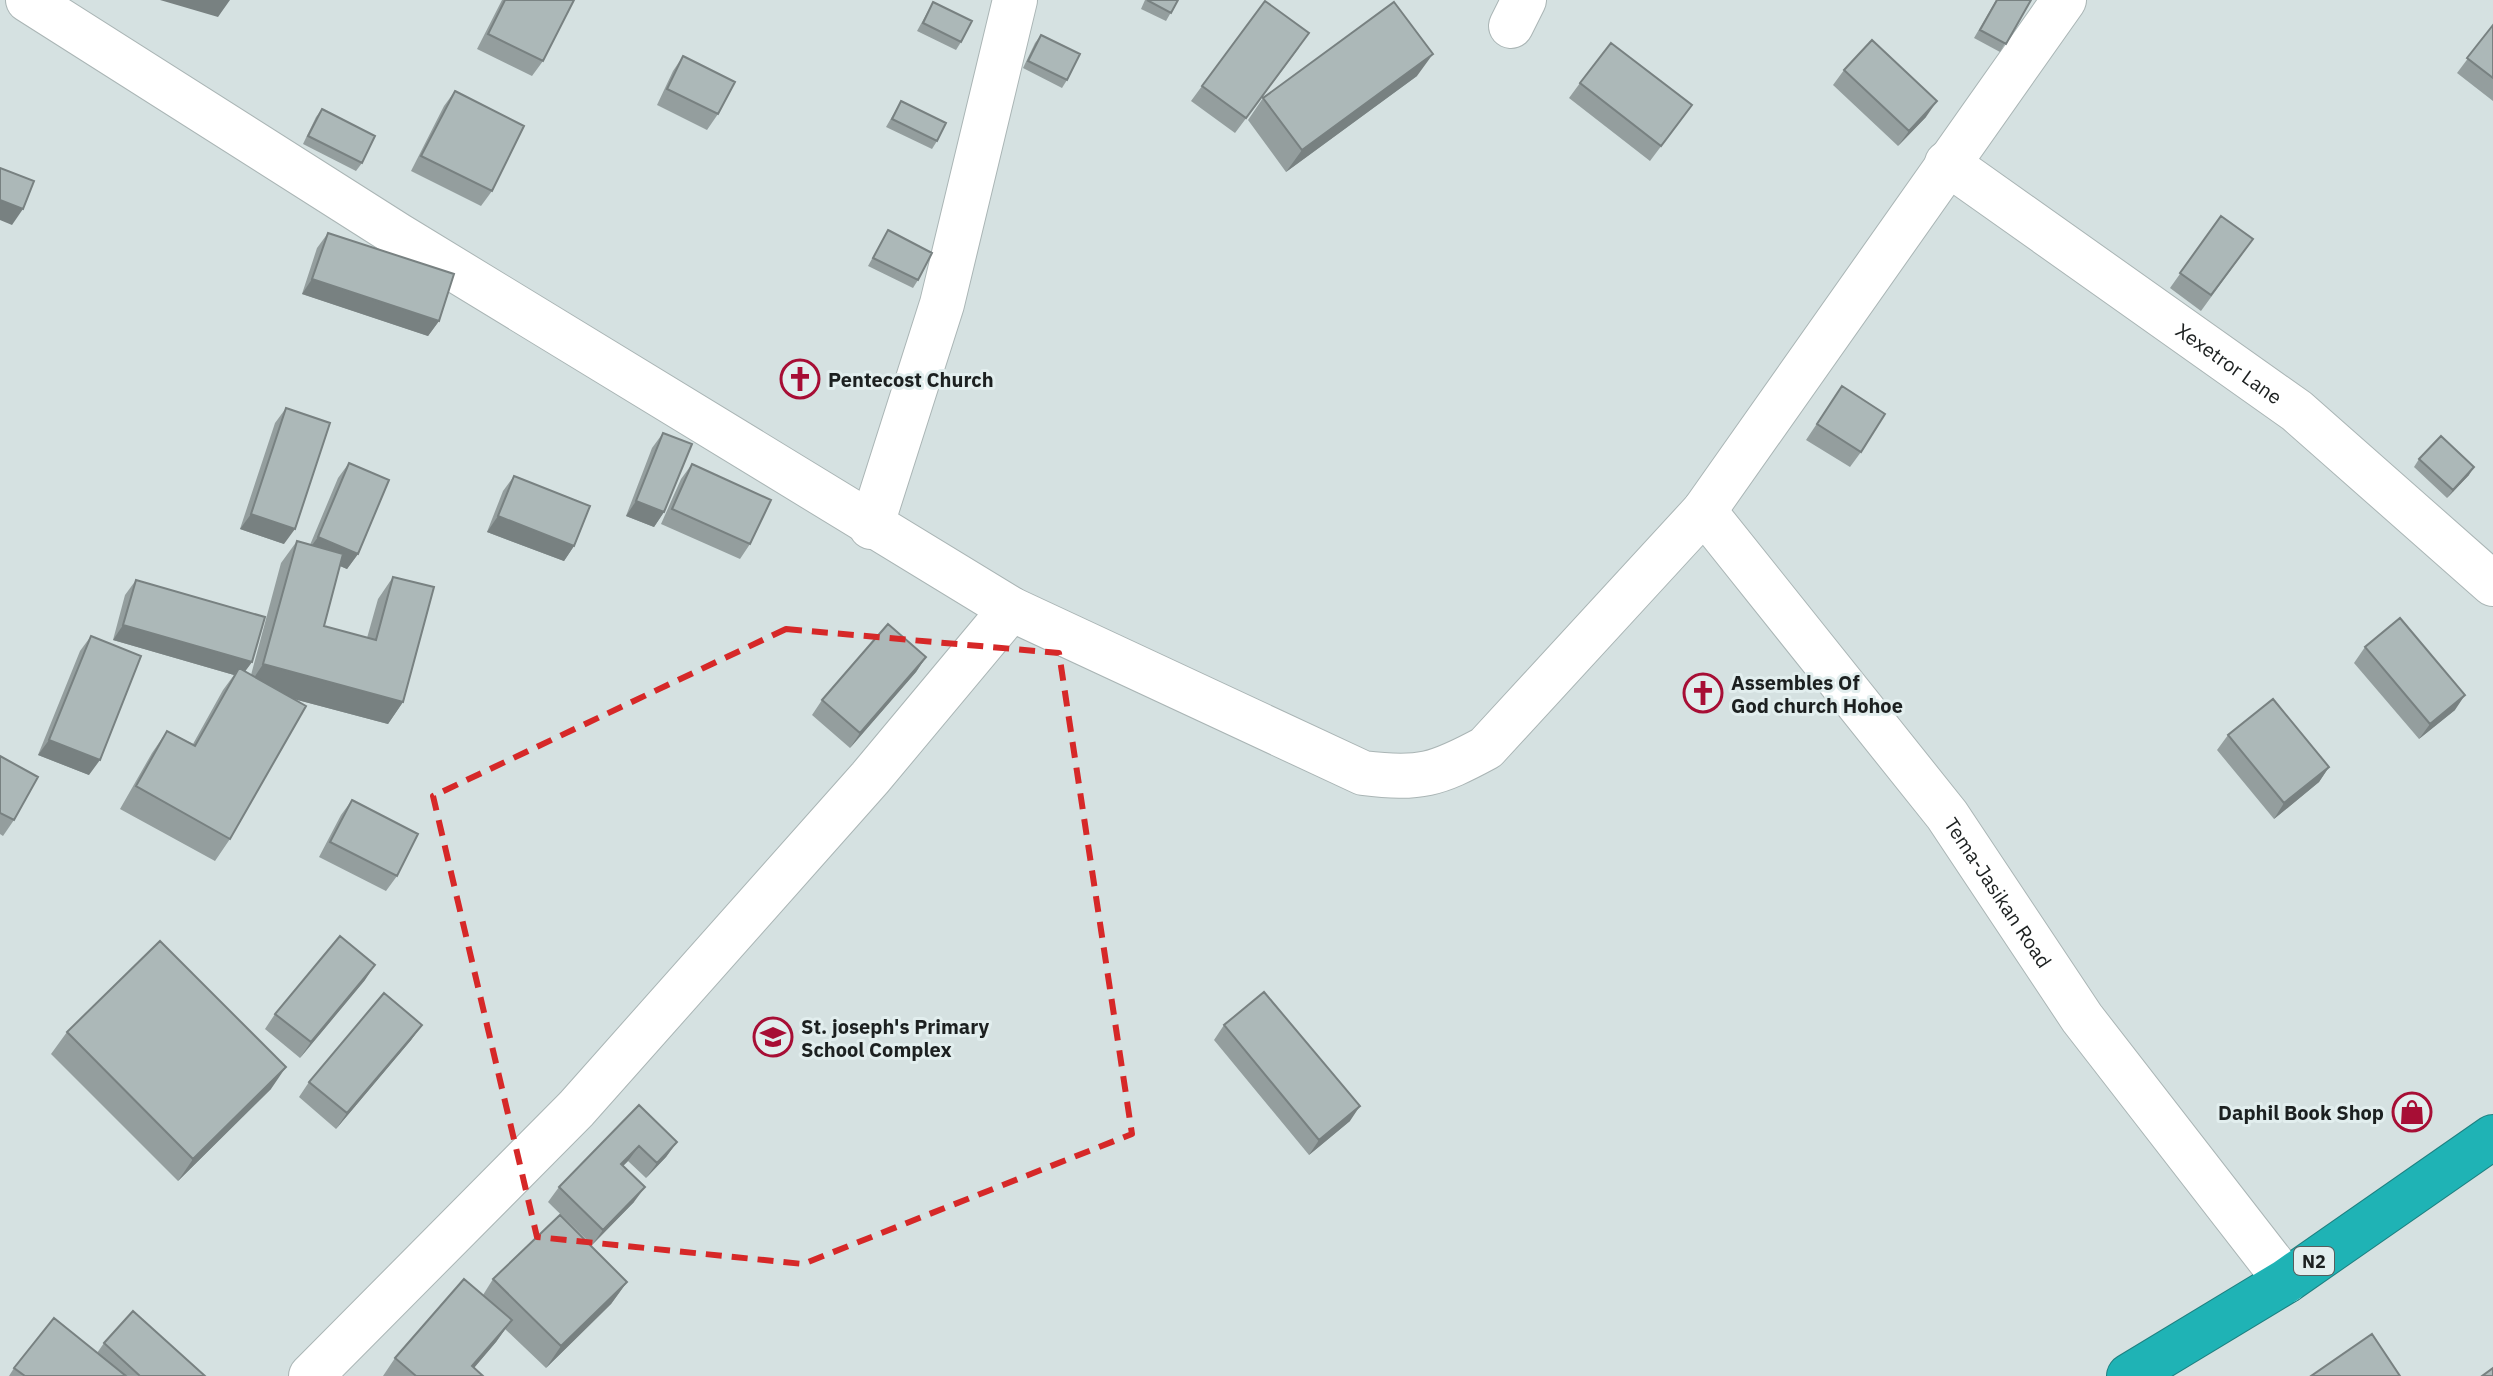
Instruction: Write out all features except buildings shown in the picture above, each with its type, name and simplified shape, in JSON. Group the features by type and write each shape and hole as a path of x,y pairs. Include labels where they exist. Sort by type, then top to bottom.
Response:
{"highway":[{"name":"N2","path":"2129,1376 2286,1281 2493,1137"}],"street":[{"path":"28,0 411,243 871,527 1011,609 1363,773 1403,778 1441,772 1486,748 1704,511 2064,0"},
{"path":"871,527 942,304 1015,0"},
{"name":"Xexetror Lane","path":"1947,163 2297,411 2493,584"},
{"name":"Tema-Jasikan Road","path":"1704,511 1947,815 2082,1018 2286,1281"},
{"path":"311,1376 576,1109 870,778 1011,609"}],"highlighted area":[{"path":"786,629 1059,653 1132,1134 803,1264 537,1237 433,796"}],"place":[{"name":"Pentecost Church","path":"800,379"},
{"name":"Assembles Of God church Hohoe","path":"1703,693"},
{"name":"St. joseph's Primary School Complex","path":"773,1037"},
{"name":"Daphil Book Shop","path":"2412,1112"}]}
